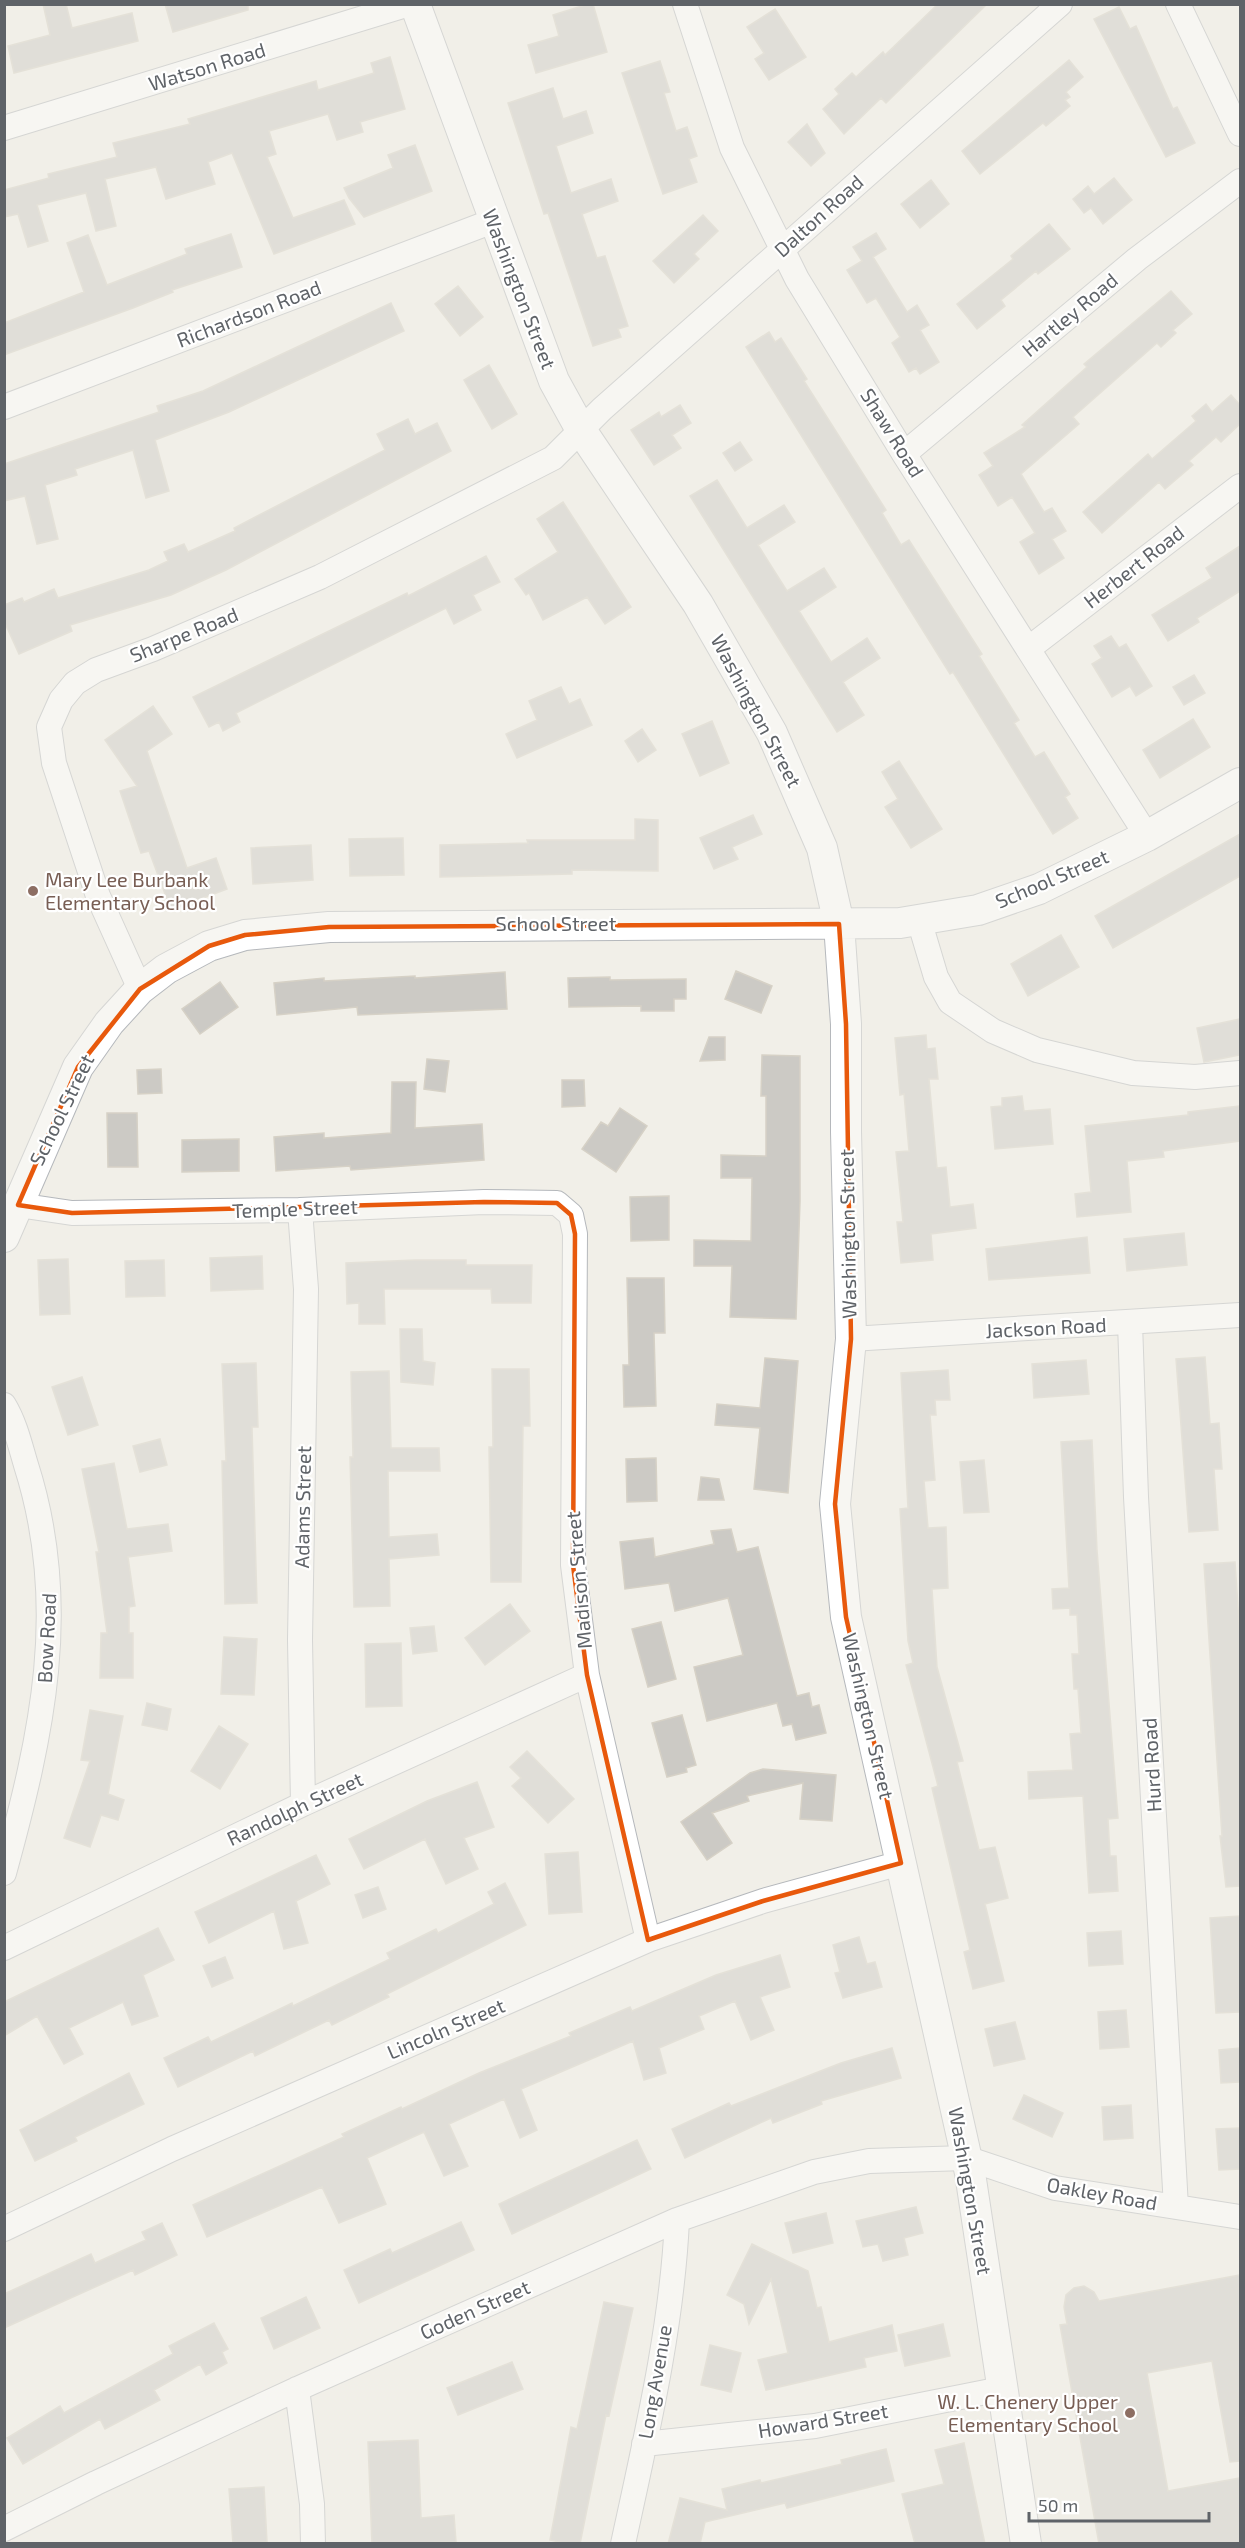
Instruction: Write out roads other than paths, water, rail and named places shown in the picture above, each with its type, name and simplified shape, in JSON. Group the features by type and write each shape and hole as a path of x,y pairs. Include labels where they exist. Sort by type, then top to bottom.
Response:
{"street":[{"name":"Watson Road","path":"4,128 409,4"},
{"name":"Washington Street","path":"415,4 493,221 554,381 581,430 698,604 772,733 822,848 839,924 846,1024 850,1339 835,1504 839,1564 846,1617 966,2158 1026,2544"},
{"name":"Shaw Road","path":"685,4 732,148 782,250 904,454 1147,836"},
{"name":"Dalton Road","path":"581,430 1060,4"},
{"path":"1178,4 1240,134"},
{"name":"Hartley Road","path":"904,454 1137,259 1240,181"},
{"name":"Richardson Road","path":"4,407 493,221"},
{"name":"Sharpe Road","path":"141,989 98,897 54,763 49,727 61,700 75,683 96,670 153,649 320,577 553,458 581,430"},
{"name":"Herbert Road","path":"1028,649 1240,486"},
{"name":"School Street","path":"4,1237 78,1067 109,1023 141,989 166,969 209,946 245,935 329,927 839,924 900,923 919,920 978,910 1039,889 1147,836 1240,783"},
{"path":"919,920 936,976 950,1002 993,1030 1037,1050 1132,1073 1195,1077 1240,1073"},
{"name":"Temple Street","path":"18,1205 72,1213 300,1210 484,1202 557,1203 569,1213"},
{"name":"Adams Street","path":"300,1210 306,1289 300,1640 303,1804"},
{"name":"Madison Street","path":"569,1213 576,1234 573,1565 587,1675 648,1940"},
{"name":"Jackson Road","path":"850,1339 1240,1315"},
{"name":"Hurd Road","path":"1130,1323 1136,1497 1176,2207"},
{"name":"Bow Road","path":"4,1405 37,1499 50,1579 49,1654 36,1747 4,1873"},
{"name":"Randolph Street","path":"4,1948 303,1804 587,1675"},
{"name":"Lincoln Street","path":"4,2229 172,2149 648,1940 763,1901 901,1863"},
{"name":"Oakley Road","path":"966,2158 1055,2188 1240,2217"},
{"name":"Goden Street","path":"8,2533 96,2483 297,2389 677,2220 814,2172 869,2161 966,2158"},
{"name":"Long Avenue","path":"623,2544 669,2305 677,2220"},
{"path":"297,2389 312,2504 314,2544"},
{"name":"Howard Street","path":"644,2444 815,2426 1001,2389"}],"place":[{"name":"Mary Lee Burbank Elementary School","path":"33,891"},
{"name":"W. L. Chenery Upper Elementary School","path":"1130,2413"}]}
